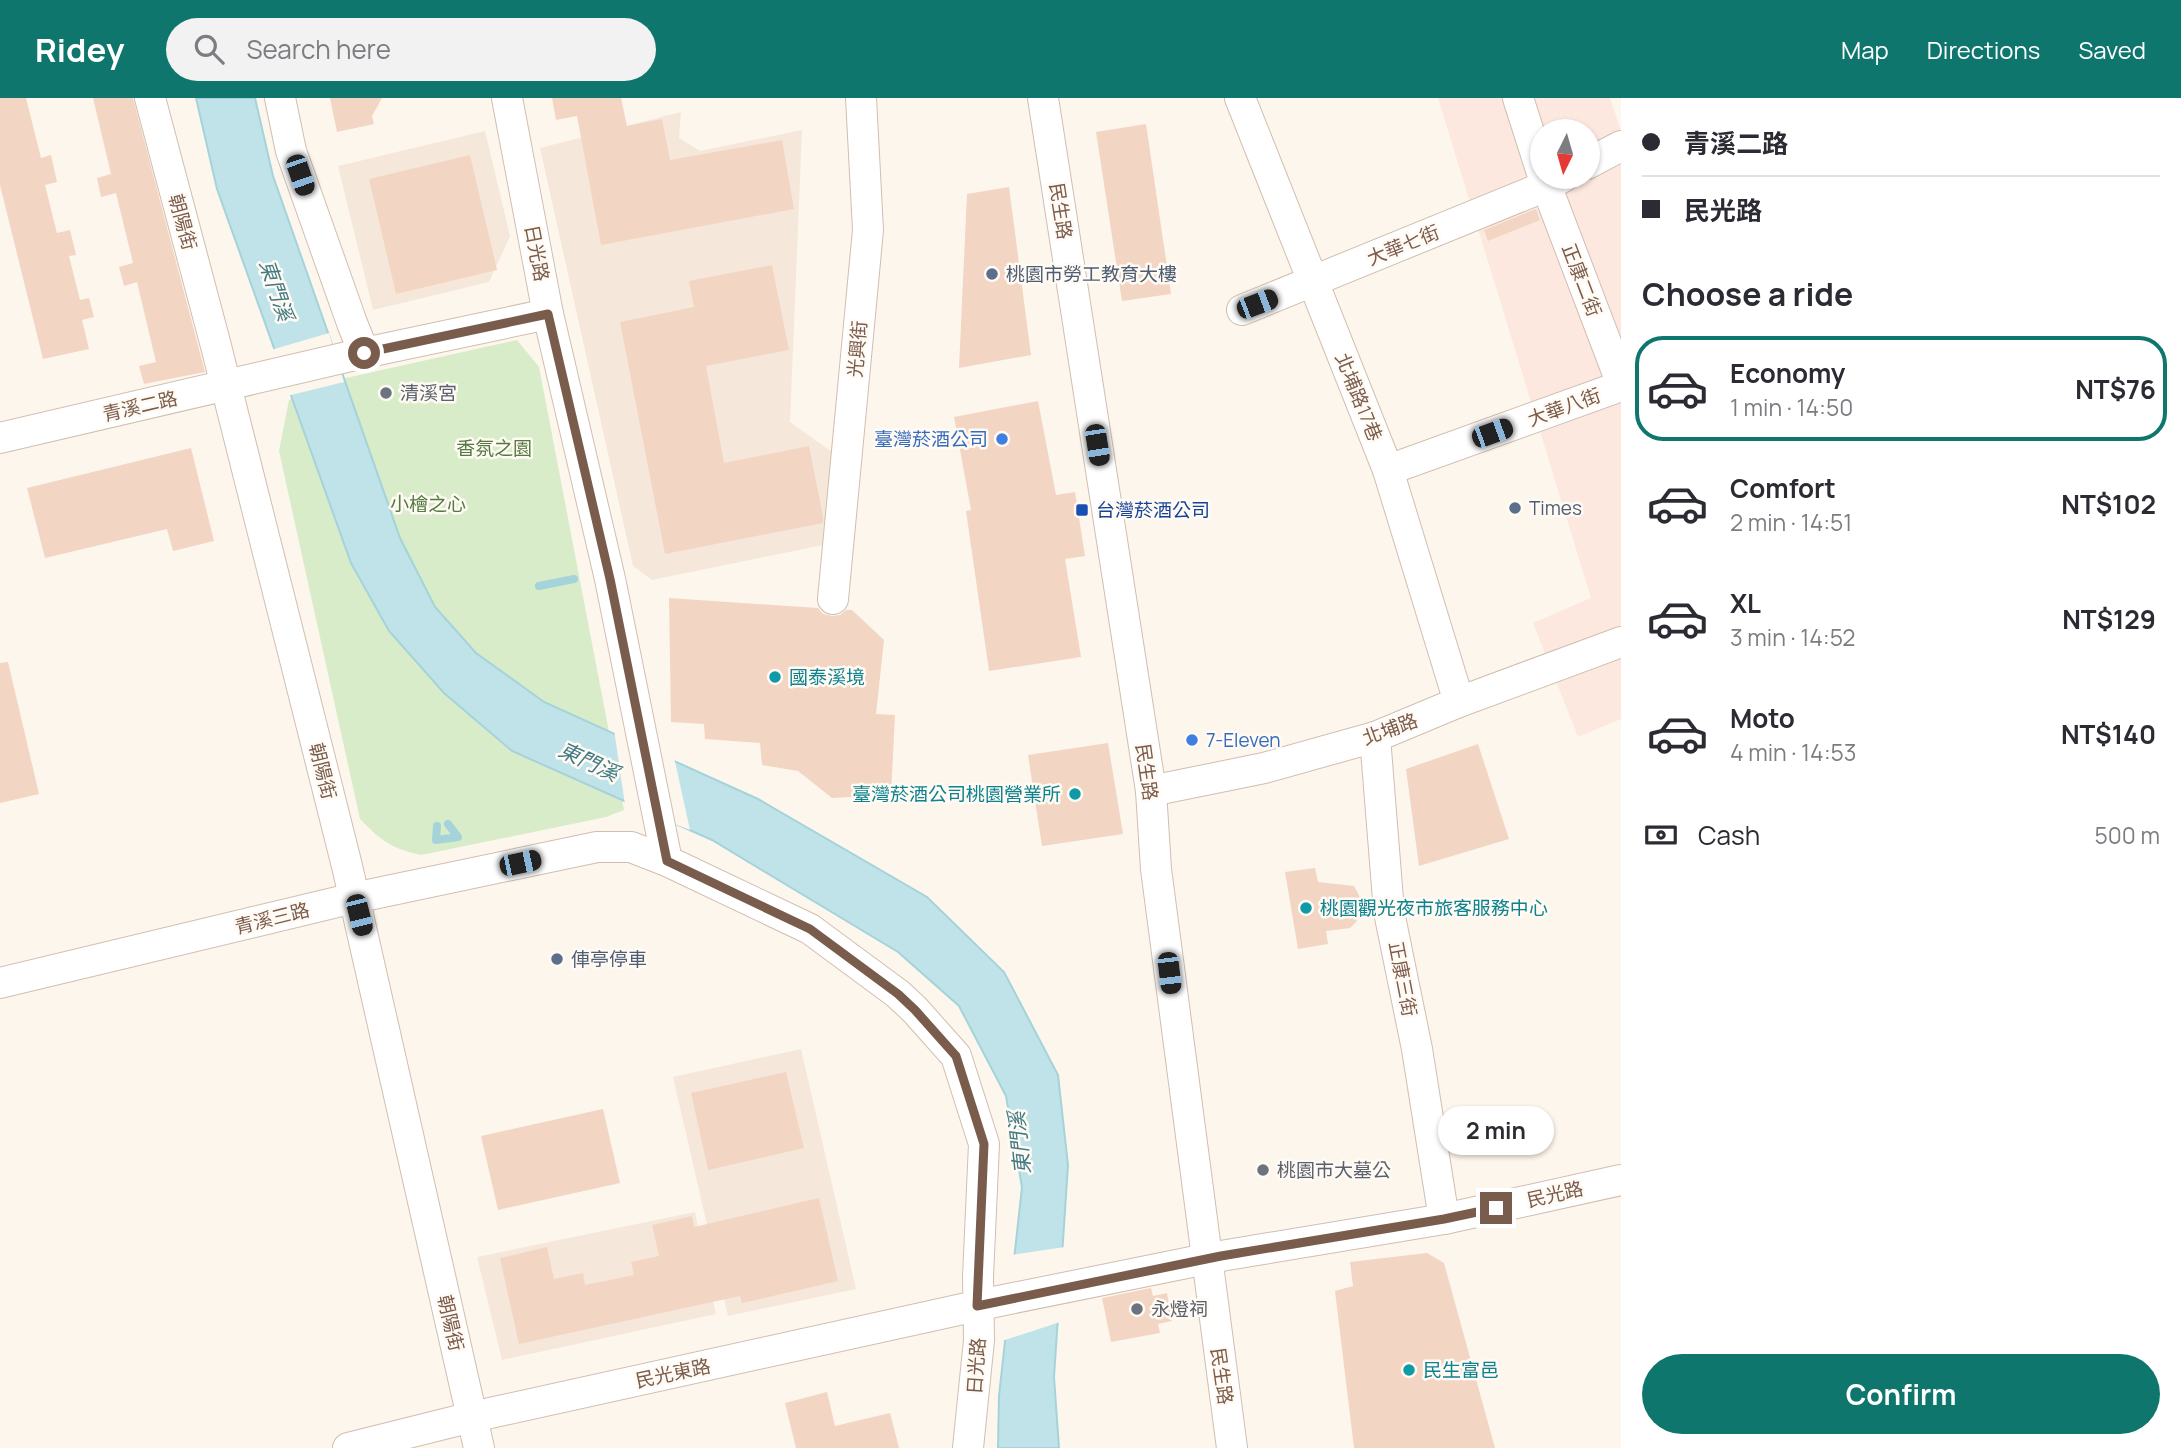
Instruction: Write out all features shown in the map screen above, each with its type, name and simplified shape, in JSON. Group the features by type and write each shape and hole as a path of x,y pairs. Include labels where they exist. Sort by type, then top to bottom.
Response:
{"street":[{"name":"朝陽街","path":"150,98 226,386 354,898 479,1448"},
{"path":"280,98 291,151 351,356 548,314"},
{"name":"日光路","path":"507,98 548,314 610,579 667,861 810,929 898,994 956,1056 984,1144 988,1304 978,1354 968,1448"},
{"name":"光興街","path":"834,599 868,230 862,98"},
{"name":"民生路","path":"1043,98 1151,791 1156,869 1231,1448"},
{"name":"北埔路17巷","path":"1240,98 1388,470 1459,702"},
{"name":"正康二街","path":"1518,98 1530,130"},
{"path":"1600,157 1621,146"},
{"name":"大華七街","path":"1242,310 1314,282 1530,186"},
{"name":"正康二街","path":"1552,189 1621,384"},
{"name":"青溪二路","path":"0,438 351,356"},
{"name":"大華八街","path":"1388,470 1621,384"},
{"name":"北埔路","path":"1151,791 1264,768 1375,737 1459,702 1621,642"},
{"name":"正康三街","path":"1375,737 1389,912 1417,1049 1444,1219"},
{"name":"青溪三路","path":"0,983 354,898 597,848 631,847 667,861"},
{"name":"民光路","path":"1206,1260 1444,1219 1621,1180"},
{"name":"民光東路","path":"348,1448 472,1417 988,1304 1206,1260"}],"shaded area":[{"path":"1438,98 1610,98 1621,131 1621,719 1578,737 1533,623 1591,598"},
{"path":"681,112 679,138 700,151 802,130 790,422 832,452 833,543 652,580 633,566 540,148"},
{"path":"485,131 510,236 489,282 373,310 338,166"},
{"path":"801,1049 856,1289 728,1316 673,1077"},
{"path":"695,1212 716,1314 502,1360 477,1257"}],"green space":[{"name":"小檜之心","path":"517,340 539,367 624,810 606,817 421,855 387,843 360,819 279,451 289,400 346,378"}],"water":[{"name":"東門溪","path":"196,98 255,98 273,176 400,538 435,607 476,653 544,702 758,799 927,897 1004,972 1058,1075 1068,1165 1054,1377 1059,1448 998,1448 999,1396 1022,1187 1006,1096 959,1006 898,952 712,840 512,751 444,693 389,631 351,563 217,189"}],"pier":[{"path":"329,333 344,382 287,396 271,350"},
{"path":"614,729 674,757 690,830 625,805"},
{"path":"1065,1247 1060,1322 1002,1341 1011,1255"}],"building":[{"path":"0,98 26,98 41,158 51,155 57,182 45,185 57,233 70,230 76,255 69,256 80,300 89,298 94,317 82,320 89,349 43,359 0,185"},
{"path":"93,98 133,98 205,372 144,384 139,366 156,362 137,282 124,286 119,267 133,263 116,193 101,197 97,178 111,174"},
{"path":"330,98 382,98 372,116 374,124 337,132"},
{"path":"552,98 621,98 627,126 662,119 670,160 782,140 794,209 601,245 577,116 556,120"},
{"path":"1146,124 1171,294 1122,301 1096,132"},
{"path":"470,155 497,270 396,294 369,179"},
{"name":"桃園市勞工教育大樓","path":"1009,187 1031,355 959,368 967,194"},
{"path":"1536,209 1540,220 1488,241 1484,230"},
{"path":"772,265 789,350 706,366 724,463 809,446 823,523 665,554 620,322 694,307 689,281"},
{"path":"1038,401 1056,495 1075,492 1085,556 1065,559 1081,657 989,671 966,511 971,510 954,417"},
{"path":"191,448 214,541 173,551 167,529 45,558 27,488"},
{"name":"國泰溪境","path":"669,598 818,608 823,614 832,616 852,610 884,640 876,714 895,715 891,795 832,798 798,771 762,765 760,743 705,739 704,724 671,722"},
{"path":"8,662 39,794 0,803 0,663"},
{"name":"臺灣菸酒公司桃園營業所","path":"1108,743 1123,834 1042,846 1028,755"},
{"path":"1478,744 1509,839 1419,866 1406,769"},
{"path":"1315,868 1318,882 1354,886 1361,899 1361,909 1356,922 1350,928 1326,931 1328,944 1298,949 1285,872"},
{"path":"786,1072 804,1148 708,1170 691,1093"},
{"path":"603,1109 620,1183 498,1210 481,1136"},
{"path":"819,1198 838,1281 742,1303 740,1296 519,1344 500,1258 547,1247 554,1279 583,1273 585,1285 634,1275 631,1262 659,1256 652,1225 692,1216 694,1227"},
{"name":"民生富邑","path":"1427,1253 1444,1263 1495,1448 1354,1448 1335,1291 1353,1286 1350,1262"},
{"name":"永燈祠","path":"1151,1288 1153,1296 1167,1293 1172,1321 1158,1324 1160,1333 1111,1342 1102,1298"},
{"path":"827,1392 835,1426 890,1413 899,1448 796,1448 785,1403"}],"waterway":[{"path":"539,586 574,579"},
{"path":"437,826 436,840 458,837 448,824"}],"place":[{"name":"桃園市勞工教育大樓","path":"992,274"},
{"name":"清溪宮","path":"386,393"},
{"name":"臺灣菸酒公司","path":"1002,439"},
{"name":"Times","path":"1515,508"},
{"name":"台灣菸酒公司","path":"1082,510"},
{"name":"國泰溪境","path":"775,677"},
{"name":"7-Eleven","path":"1192,740"},
{"name":"臺灣菸酒公司桃園營業所","path":"1075,794"},
{"name":"桃園觀光夜市旅客服務中心","path":"1306,908"},
{"name":"俥亭停車","path":"557,959"},
{"name":"桃園市大墓公","path":"1263,1170"},
{"name":"永燈祠","path":"1137,1309"},
{"name":"民生富邑","path":"1409,1370"}],"route":[{"path":"364,353 548,314 610,579 667,861 810,929 898,994 956,1056 984,1144 977,1306 1221,1256 1496,1208"}],"park label":[{"name":"香氛之園","path":"494,448"}]}
